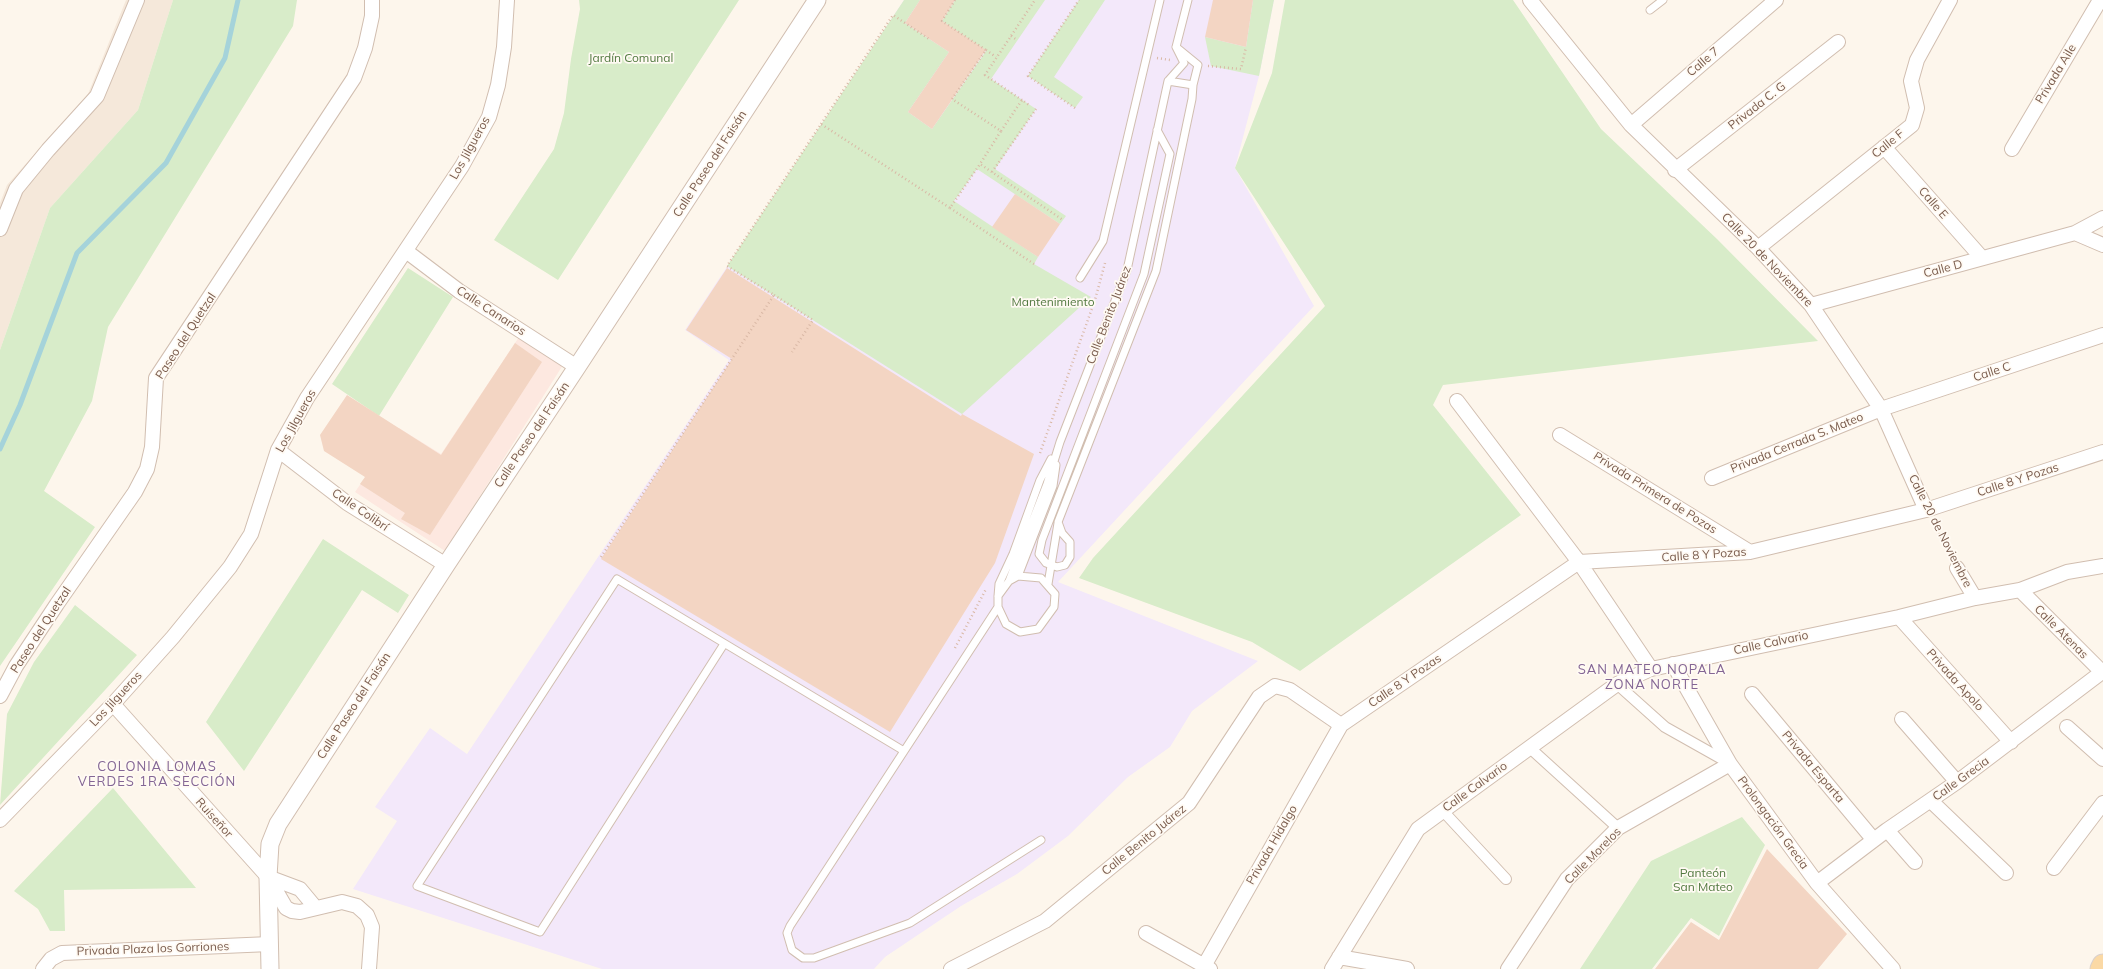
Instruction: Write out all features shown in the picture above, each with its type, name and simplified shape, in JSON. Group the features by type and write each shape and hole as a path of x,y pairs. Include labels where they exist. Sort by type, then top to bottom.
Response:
{"main road":[{"path":"2101,969 2103,965"}],"street":[{"path":"0,229 16,189 48,150 97,96 137,0"},
{"name":"Paseo del Quetzal","path":"0,696 16,666 57,604 135,492 147,468 152,447 156,378 354,78 365,48 372,16 372,0"},
{"name":"Los Jilgueros","path":"0,820 113,704 173,637 230,567 251,534 278,450 307,398 462,166 489,117 498,85 504,47 507,0"},
{"name":"Calle Paseo del Faisán","path":"270,969 268,878 270,844 278,824 817,0"},
{"name":"Calle 20 de Noviembre","path":"1530,0 1631,125 1675,170 1758,248 1811,305 1881,409 1926,510"},
{"name":"Calle 7","path":"1631,125 1776,0"},
{"name":"Calle F","path":"1758,248 1912,125 1917,108 1911,81 1917,60 1950,0"},
{"name":"Privada Aile","path":"2012,149 2100,0"},
{"name":"Privada C. G","path":"1675,170 1838,42"},
{"name":"Calle E","path":"1884,147 1982,258"},
{"name":"Calle D","path":"1811,305 2075,233 2103,218"},
{"path":"2075,233 2103,245"},
{"name":"Calle Canarios","path":"406,251 459,291 578,367"},
{"name":"Calle C","path":"1881,409 2103,335"},
{"path":"1457,401 1579,562 1651,669"},
{"name":"Privada Cerrada S. Mateo","path":"1712,478 1881,409"},
{"name":"Privada Primera de Pozas","path":"1560,435 1750,552"},
{"name":"Calle Colibrí","path":"278,450 347,503 446,565"},
{"name":"Calle 8 Y Pozas","path":"1341,725 1579,562 1750,552 1926,510 2103,452"},
{"name":"Calle Calvario","path":"1336,963 1418,829 1617,684 1651,669 1899,617 1975,598 2020,590 2067,572 2103,566"},
{"name":"Calle 20 de Noviembre","path":"1957,568 1975,598"},
{"name":"Calle Atenas","path":"2020,590 2102,672"},
{"name":"Privada Apolo","path":"1899,617 2011,742"},
{"name":"Prolongación Grecia","path":"1673,664 1730,764 1817,883 1893,969"},
{"name":"Calle Grecia","path":"1817,883 1873,840 1958,782 2102,672"},
{"path":"1617,684 1665,727 1730,764"},
{"name":"Calle Benito Juárez","path":"951,969 1045,921 1189,803 1259,697 1275,686 1290,690 1341,725"},
{"name":"Privada Esparta","path":"1752,694 1873,840"},
{"name":"Ruiseñor","path":"113,704 268,878 286,908 292,911 300,912 319,906"},
{"path":"1902,719 1958,782"},
{"name":"Privada Hidalgo","path":"1146,933 1207,967 1341,725"},
{"path":"2066,727 2103,759"},
{"path":"1530,748 1618,828"},
{"name":"Calle Morelos","path":"1508,969 1567,879 1618,828 1730,764"},
{"path":"1931,801 2006,873"},
{"path":"2054,868 2103,803"},
{"path":"1443,811 1506,878"},
{"path":"1887,830 1915,862"},
{"name":"Ruiseñor","path":"268,878 300,889 319,906"},
{"path":"319,906 342,902 357,906 366,915 372,927 368,969"},
{"name":"Privada Plaza los Gorriones","path":"43,969 51,959 62,953 270,944"},
{"path":"1336,963 1407,969"}],"lane":[{"path":"1080,278 1103,241 1160,0"},
{"path":"1184,63 1176,47 1188,0"},
{"path":"1650,10 1663,0"},
{"path":"1048,584 1058,522 1156,271 1198,64 1176,47"},
{"name":"Calle Benito Juárez","path":"1009,581 1047,484 1060,442 1127,270 1156,130 1168,81 1184,63"},
{"path":"1168,81 1193,85"},
{"path":"1058,522 1062,533 1070,542 1070,557 1065,564 1057,567 1046,563 1039,554 1042,540 1144,274 1170,154 1156,130"},
{"path":"1018,576 1053,486 1060,442"},
{"path":"998,596 1009,581 1018,576 1041,578 1048,584 1055,594 1054,607 1038,629 1020,632 1006,624 998,608 998,596 999,584 1013,554 1040,480 1060,442"},
{"path":"724,644 540,932 417,886 617,579 904,751"},
{"path":"998,608 790,926 787,933 792,950 803,958 814,958 910,923 1041,840"}],"path":[{"path":"955,0 942,21 996,57"},
{"path":"1029,105 985,75 1035,0"},
{"path":"1075,108 1028,76 1078,0"},
{"path":"792,352 813,320 726,266 894,15 929,39"},
{"path":"1011,36 1018,40"},
{"path":"1198,64 1241,69 1246,47"},
{"path":"986,50 952,99 1001,131"},
{"path":"1155,58 1184,63"},
{"path":"950,208 1022,100"},
{"path":"992,172 1036,109"},
{"path":"821,124 1034,264"},
{"path":"980,164 1063,220"},
{"path":"1037,460 1095,300 1106,257"},
{"path":"600,557 774,295"},
{"name":"Calle 20 de Noviembre","path":"1926,510 1957,568"},
{"path":"952,654 988,584"}],"shaded area":[{"path":"126,0 173,0 138,110 50,208 0,350 0,203 7,185 88,94"},
{"path":"904,0 1274,0 1259,76 1235,168 1314,306 1058,582 1258,661 1192,711 1170,747 1128,777 1068,836 1017,874 961,906 885,957 874,969 602,969 353,889 397,821 375,807 430,728 467,754 729,360 685,330"},
{"path":"519,337 563,365 445,551 355,492 399,428 441,454"}],"green space":[{"path":"173,0 297,0 293,26 108,327 92,401 44,491 95,527 0,666 0,350 50,208 138,110"},
{"name":"Jardín Comunal","path":"579,0 739,0 558,280 494,240 554,149 564,113 571,59 580,9"},
{"name":"Mantenimiento","path":"904,0 920,0 905,23 949,52 908,112 932,129 986,51 942,21 955,0 1045,0 991,79 1036,109 995,169 1066,216 1060,224 977,169 954,201 1038,257 1034,264 1091,297 962,414 727,266"},
{"path":"1079,0 1105,0 1054,77 1083,97 1075,108 1028,76"},
{"path":"1253,0 1274,0 1259,76 1211,66 1205,37 1246,47"},
{"path":"1285,0 1513,0 1601,129 1717,239 1818,341 1443,385 1433,405 1521,515 1300,671 1252,642 1079,578 1093,558 1325,306 1235,168 1272,73"},
{"path":"408,268 453,297 379,416 332,384"},
{"path":"323,539 409,595 398,613 362,590 244,771 206,722"},
{"path":"75,605 137,655 0,805 7,714 34,662"},
{"path":"113,788 196,888 64,890 65,931 50,931 38,909 14,891"},
{"name":"Panteón San Mateo","path":"1742,817 1765,845 1719,936 1691,918 1652,969 1580,969 1651,861"}],"building":[{"path":"920,0 955,0 942,21 986,50 932,129 908,112 949,52 905,23"},
{"path":"1213,0 1253,0 1246,47 1205,37"},
{"path":"1015,194 1060,224 1038,257 992,227"},
{"path":"727,268 961,416 962,414 1034,454 995,563 890,732 601,559 732,359 686,330"},
{"path":"515,343 542,362 430,535 401,519 405,513 360,484 365,477 324,451 320,435 347,395 441,455"},
{"path":"1767,849 1847,934 1818,969 1655,969 1691,922 1719,940"}],"waterway":[{"path":"0,449 20,405 77,253 166,163 225,58 238,0"}],"district":[{"name":"SAN MATEO NOPALA ZONA NORTE","path":"1652,678"},
{"name":"COLONIA LOMAS VERDES 1RA SECCIÓN","path":"157,774"}]}
